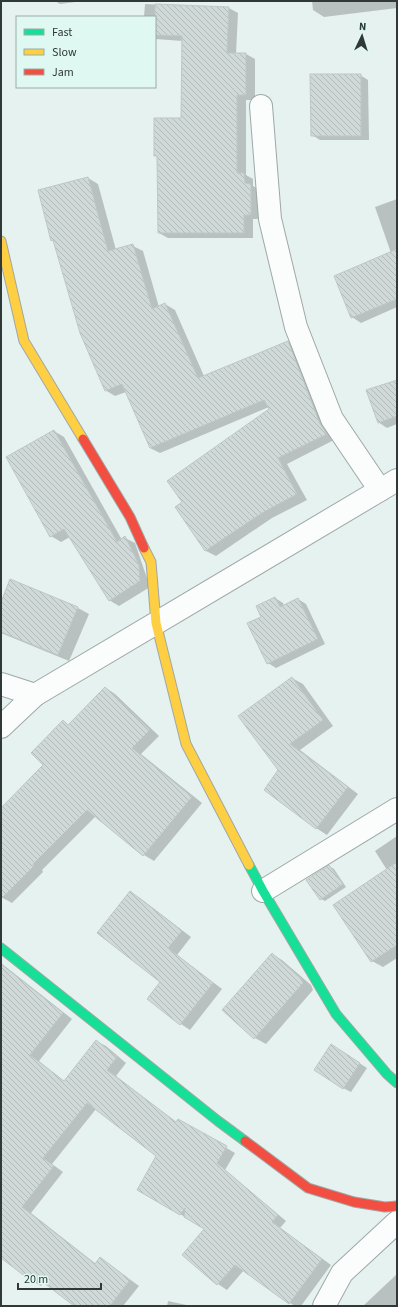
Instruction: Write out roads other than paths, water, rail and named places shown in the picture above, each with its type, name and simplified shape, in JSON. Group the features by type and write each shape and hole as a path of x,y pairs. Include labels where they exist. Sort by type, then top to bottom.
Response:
{"street":[{"path":"1,727 35,695 388,485 332,419 296,327 270,219 261,106"},
{"path":"1,241 24,340 130,517 151,562 156,623 186,744 263,891 336,1014 387,1074 397,1083"},
{"path":"1,684 35,695"},
{"path":"263,891 397,809"},
{"path":"1,948 212,1116 308,1188 354,1202 384,1207 397,1206"},
{"path":"324,1306 342,1273 397,1222"}]}
